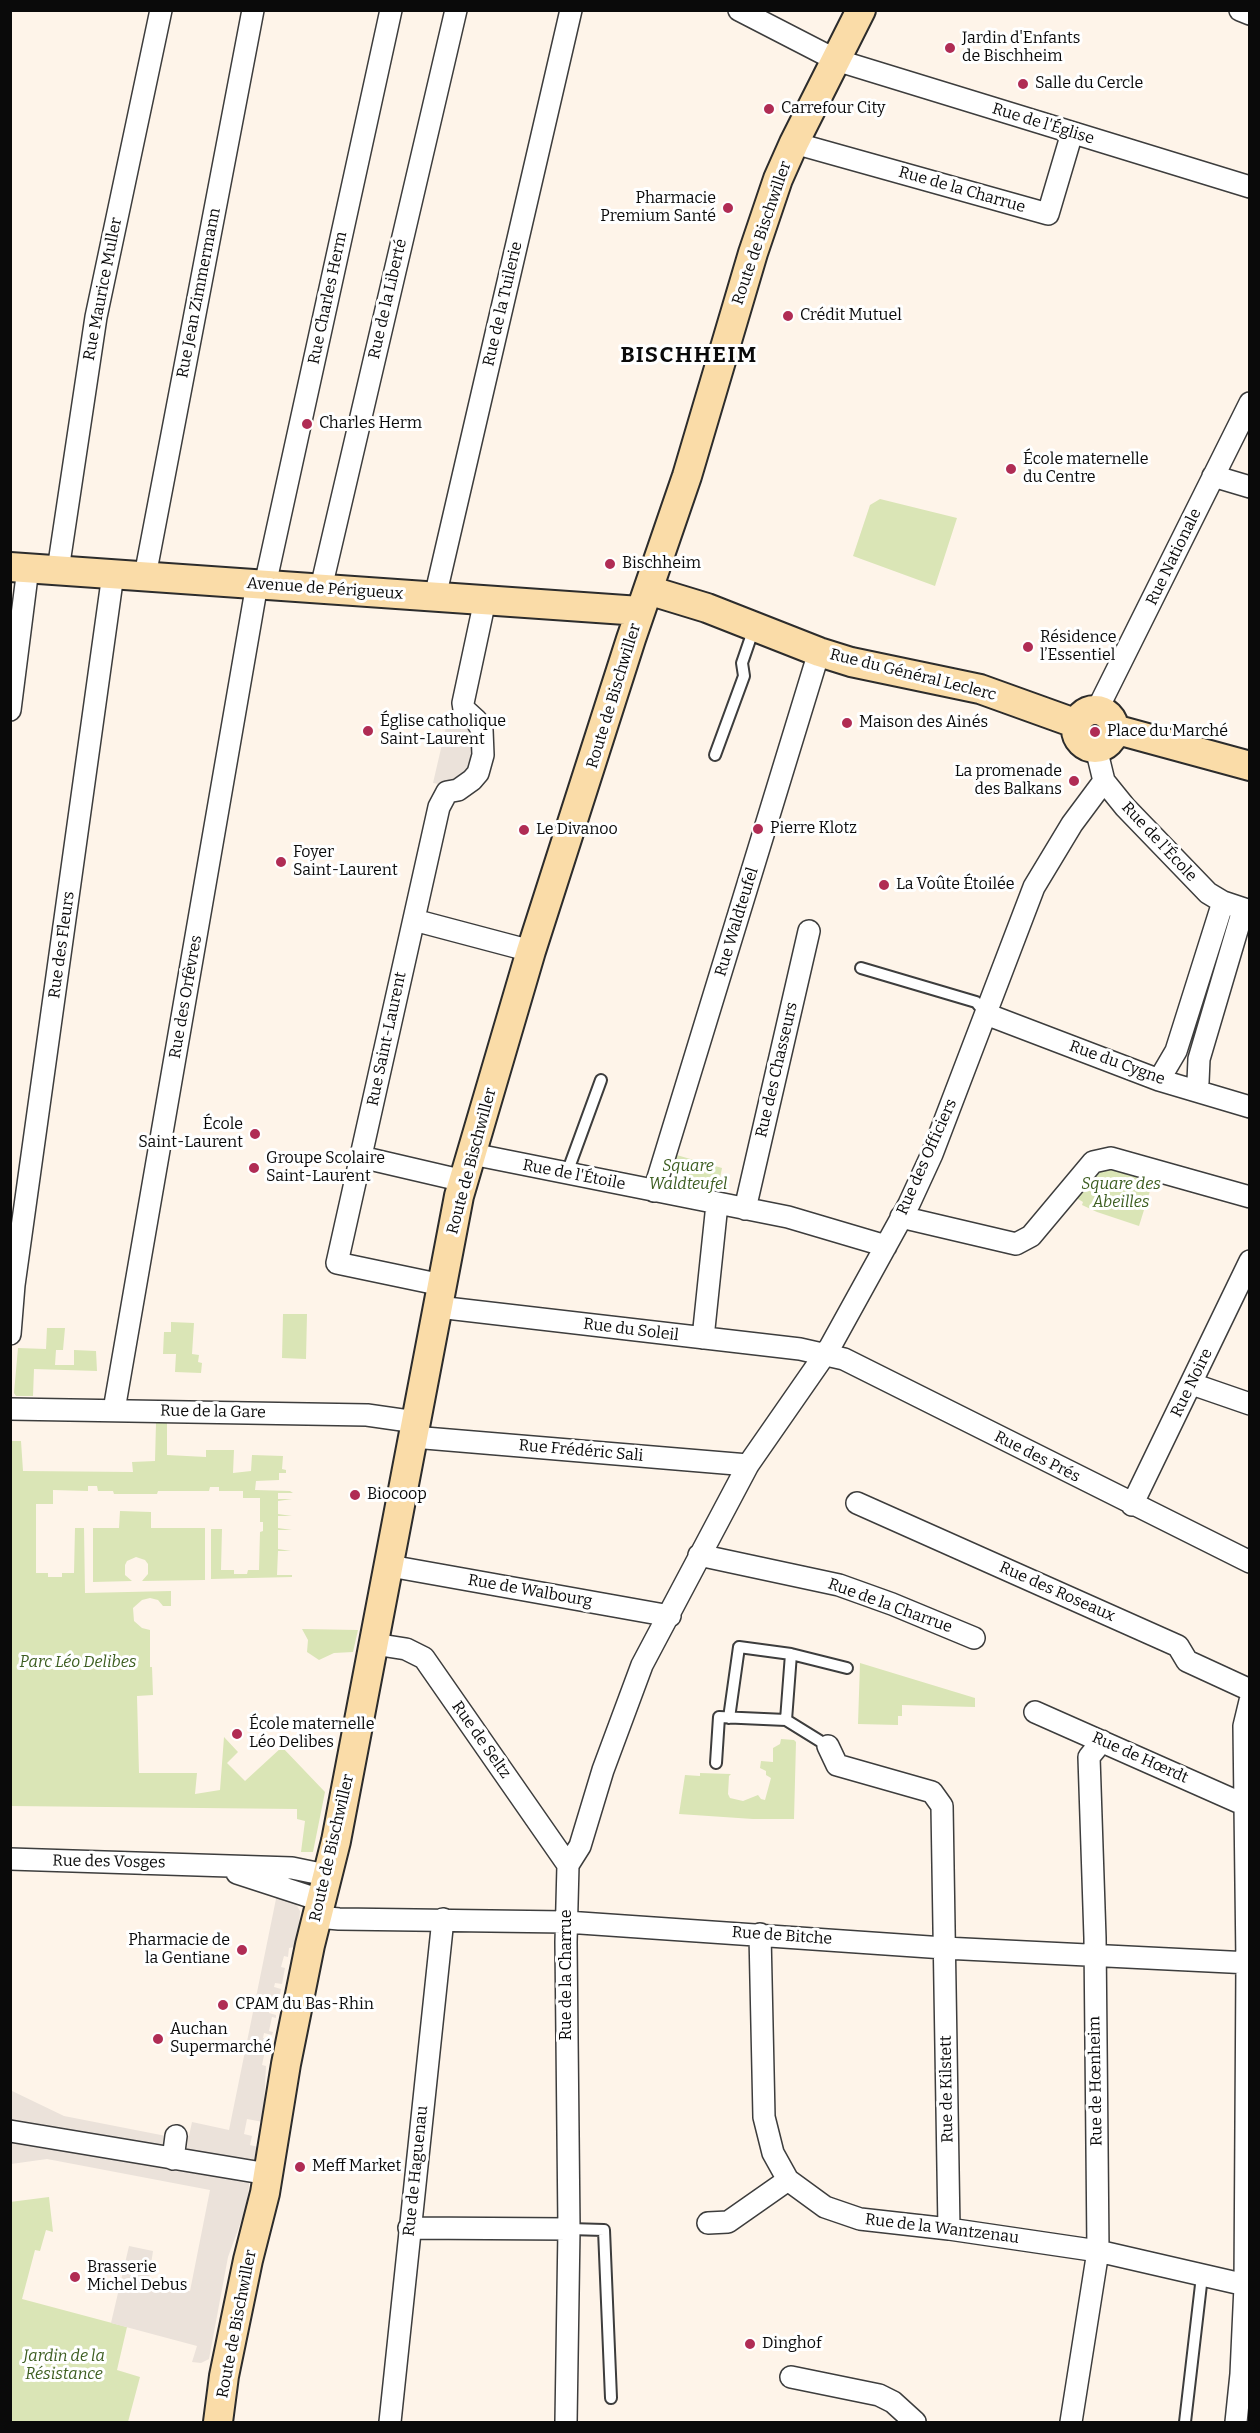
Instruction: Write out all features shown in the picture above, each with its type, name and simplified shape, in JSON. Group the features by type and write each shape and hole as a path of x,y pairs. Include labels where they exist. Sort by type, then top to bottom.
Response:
{"main road":[{"name":"Route de Bischwiller","path":"218,2422 224,2376 268,2174 286,2064 321,1897 336,1841 464,1181 531,951 644,600 687,476 753,253 778,179 861,10"},
{"name":"Avenue de Périgueux","path":"19,567 484,600 644,600"},
{"name":"Rue du Général Leclerc","path":"644,600 754,627 819,652 860,664 981,689 1069,721 1250,766"}],"street":[{"name":"Rue Maurice Muller","path":"58,570 96,317 161,10"},
{"name":"Rue Jean Zimmermann","path":"145,576 253,10"},
{"name":"Rue Charles Herm","path":"261,584 391,10"},
{"name":"Rue de la Liberté","path":"321,588 456,10"},
{"name":"Rue de la Tuilerie","path":"435,597 571,10"},
{"name":"Rue de l'Église","path":"739,10 836,60 1250,187"},
{"path":"1240,10 1250,14"},
{"name":"Rue de la Charrue","path":"794,143 1048,214 1072,133"},
{"name":"Rue Nationale","path":"1096,728 1213,476 1250,403"},
{"path":"1213,476 1250,488"},
{"path":"10,710 19,567"},
{"name":"Rue des Fleurs","path":"10,1334 113,574"},
{"name":"Rue des Orfèvres","path":"114,1410 261,584"},
{"name":"Rue Saint-Laurent","path":"440,1296 337,1263 439,807 447,792 458,790 472,780 483,755 482,730 476,720 464,709 463,703 484,600"},
{"name":"Rue Waldteufel","path":"654,1191 819,652"},
{"name":"Rue de l'École","path":"1096,728 1104,781 1125,807 1208,893 1223,902 1246,910"},
{"name":"Rue des Officiers","path":"718,1518 748,1465 824,1354 902,1217 932,1154 1034,886 1072,824 1104,781"},
{"path":"1159,1080 1176,1051 1223,902"},
{"path":"1195,1090 1198,1082 1199,1059 1246,910"},
{"path":"414,920 531,951"},
{"name":"Rue des Chasseurs","path":"745,1209 809,931"},
{"name":"Rue du Cygne","path":"986,1014 1159,1080 1250,1107"},
{"name":"Rue de l'Étoile","path":"472,1154 788,1217 886,1246"},
{"path":"361,1157 464,1181"},
{"path":"902,1217 1016,1244 1031,1236 1093,1162 1111,1158 1250,1197"},
{"path":"703,1338 717,1204"},
{"name":"Rue Noire","path":"1132,1505 1250,1261"},
{"name":"Rue du Soleil","path":"440,1296 703,1338 800,1348 824,1354"},
{"name":"Rue des Prés","path":"824,1354 844,1359 1250,1562"},
{"path":"1192,1384 1250,1404"},
{"name":"Rue de la Gare","path":"10,1409 367,1415 414,1430"},
{"name":"Rue Frédéric Sali","path":"414,1430 748,1465"},
{"name":"Rue des Roseaux","path":"857,1503 1178,1646 1187,1661 1250,1690"},
{"name":"Rue de la Charrue","path":"566,2422 569,2229 566,1922 568,1865 580,1845 603,1770 642,1665 670,1616 718,1518"},
{"name":"Rue de la Charrue","path":"699,1555 839,1585 974,1638"},
{"name":"Rue de Walbourg","path":"390,1566 670,1616"},
{"name":"Rue de Seltz","path":"374,1644 406,1649 424,1658 568,1865"},
{"path":"1236,2422 1245,2375 1247,2286 1248,1963 1244,1726 1250,1701"},
{"name":"Rue de Hœrdt","path":"1035,1712 1245,1804"},
{"name":"Rue de Hœnheim","path":"1071,2422 1098,2251 1095,1956 1089,1757 1102,1741"},
{"name":"Rue de Kilstett","path":"828,1746 837,1765 932,1792 942,1806 949,2229"},
{"name":"Rue des Vosges","path":"10,1859 292,1868 321,1897"},
{"name":"Rue de Bitche","path":"321,1897 339,1919 566,1922 944,1948 1248,1963"},
{"name":"Rue de Haguenau","path":"390,2422 443,1919"},
{"name":"Rue de la Wantzenau","path":"760,1934 764,2117 774,2153 788,2180 825,2207 860,2219 949,2229 1098,2251 1247,2286"},
{"path":"10,2131 268,2174"},
{"path":"173,2159 176,2136"},
{"path":"708,2223 728,2222 788,2180"},
{"path":"409,2228 569,2229"},
{"path":"791,2377 879,2395 893,2402 915,2422"}],"lane":[{"path":"715,755 744,676 742,663 754,627"},
{"path":"861,968 976,1002 986,1014"},
{"path":"567,1173 601,1080"},
{"path":"729,1718 739,1647 791,1654 847,1668"},
{"path":"786,1720 791,1654"},
{"path":"716,1763 719,1717 786,1720 828,1746"},
{"path":"569,2229 604,2230 611,2398"},
{"path":"1185,2422 1202,2276"}],"green space":[{"path":"880,499 957,518 935,586 853,556 870,505"},
{"name":"Square Waldteufel","path":"673,1154 722,1168 716,1199 663,1187"},
{"name":"Square des Abeilles","path":"1105,1168 1154,1178 1139,1226 1097,1212 1082,1205 1083,1202 1073,1196 1093,1176"},
{"path":"283,1314 307,1314 306,1359 282,1358"},
{"path":"171,1322 194,1323 192,1354 199,1355 198,1362 202,1363 201,1373 175,1372 176,1354 163,1354 164,1332 171,1332"},
{"path":"47,1328 65,1328 63,1350 56,1350 55,1365 74,1365 74,1350 96,1351 97,1371 34,1369 33,1396 16,1396 14,1393 18,1348 46,1349"},
{"name":"Parc Léo Delibes","path":"156,1423 167,1423 167,1455 206,1457 206,1450 234,1450 233,1473 251,1471 252,1455 283,1456 282,1469 286,1470 286,1473 279,1473 279,1480 256,1481 255,1490 293,1493 278,1493 278,1499 292,1499 278,1501 278,1514 292,1516 278,1516 278,1528 292,1530 278,1530 278,1549 291,1551 278,1551 277,1575 292,1575 292,1577 211,1579 211,1529 222,1529 221,1570 234,1570 234,1574 247,1574 248,1570 259,1570 260,1532 263,1531 263,1522 260,1522 260,1498 243,1498 243,1491 219,1491 219,1487 210,1487 209,1491 158,1491 157,1494 114,1494 113,1491 98,1491 97,1486 88,1486 88,1491 53,1490 53,1504 36,1504 36,1573 48,1573 48,1577 62,1577 62,1573 74,1573 75,1528 84,1528 85,1593 171,1591 171,1606 163,1606 158,1600 150,1598 142,1600 133,1608 134,1621 142,1628 150,1630 150,1667 152,1667 153,1695 137,1696 139,1773 197,1773 195,1794 220,1790 224,1737 238,1752 227,1763 245,1781 282,1747 325,1792 313,1852 301,1852 305,1821 297,1819 297,1809 11,1806 11,1441 21,1441 23,1471 133,1472 132,1462 155,1461"},
{"path":"120,1511 151,1512 151,1528 205,1528 205,1580 142,1581 148,1574 148,1564 145,1560 136,1557 127,1561 125,1565 125,1575 132,1581 93,1582 93,1528 119,1528"},
{"path":"302,1629 358,1630 353,1652 334,1653 319,1660 307,1652 308,1640"},
{"path":"860,1663 975,1698 975,1707 902,1705 902,1716 898,1716 898,1725 858,1724"},
{"path":"781,1739 796,1742 794,1819 679,1814 685,1775 731,1774 728,1794 730,1798 743,1801 758,1795 765,1800 771,1778 766,1775 766,1771 760,1768 761,1761 773,1762 773,1748 780,1744"},
{"name":"Jardin de la Résistance","path":"49,2197 53,2232 46,2230 40,2251 35,2250 22,2299 127,2327 117,2370 140,2377 128,2422 11,2422 10,2202"}],"shaded area":[{"path":"449,714 465,719 477,743 466,777 444,785 433,783"},
{"path":"277,1894 292,1899 296,1904 300,1911 299,1929 295,1947 289,1948 288,1957 284,1956 281,1967 285,1968 282,1984 275,1983 274,1987 281,1989 277,2010 269,2008 269,2013 276,2015 276,2018 272,2017 269,2031 273,2032 272,2035 264,2033 263,2038 271,2040 269,2052 265,2051 262,2065 266,2066 263,2122 247,2119 244,2134 252,2136 250,2145 258,2147 251,2171 246,2208 228,2257 209,2359 201,2363 192,2362 197,2346 111,2323 129,2246 153,2251 148,2285 190,2291 210,2190 47,2159 11,2164 10,2090 64,2116 166,2136 189,2136 192,2122 229,2130"}],"place":[{"name":"Jardin d'Enfants de Bischheim","path":"950,48"},
{"name":"Salle du Cercle","path":"1023,84"},
{"name":"Carrefour City","path":"769,109"},
{"name":"Pharmacie Premium Santé","path":"728,208"},
{"name":"Crédit Mutuel","path":"788,316"},
{"name":"Charles Herm","path":"307,424"},
{"name":"École maternelle du Centre","path":"1011,469"},
{"name":"Bischheim","path":"610,564"},
{"name":"Résidence l’Essentiel","path":"1028,647"},
{"name":"Maison des Ainés","path":"847,723"},
{"name":"Église catholique Saint-Laurent","path":"368,731"},
{"name":"Place du Marché","path":"1095,732"},
{"name":"La promenade des Balkans","path":"1074,781"},
{"name":"Pierre Klotz","path":"758,829"},
{"name":"Le Divanoo","path":"524,830"},
{"name":"Foyer Saint-Laurent","path":"281,862"},
{"name":"La Voûte Étoilée","path":"884,885"},
{"name":"École Saint-Laurent","path":"255,1134"},
{"name":"Groupe Scolaire Saint-Laurent","path":"254,1168"},
{"name":"Biocoop","path":"355,1495"},
{"name":"École maternelle Léo Delibes","path":"237,1734"},
{"name":"Pharmacie de la Gentiane","path":"242,1950"},
{"name":"CPAM du Bas-Rhin","path":"223,2005"},
{"name":"Auchan Supermarché","path":"158,2039"},
{"name":"Meff Market","path":"300,2167"},
{"name":"Brasserie Michel Debus","path":"75,2277"},
{"name":"Dinghof","path":"750,2344"}],"district":[{"name":"BISCHHEIM","path":"689,356"}]}
